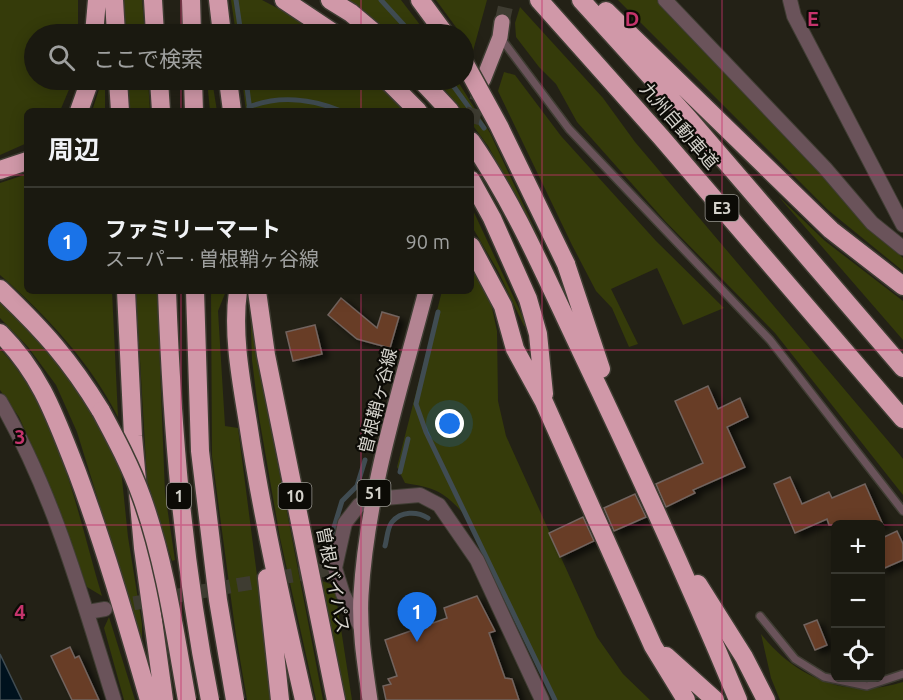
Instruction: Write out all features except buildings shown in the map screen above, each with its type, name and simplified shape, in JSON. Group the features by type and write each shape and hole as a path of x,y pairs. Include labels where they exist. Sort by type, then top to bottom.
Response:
{"highway":[{"path":"95,24 97,0"},
{"path":"114,0 115,24"},
{"path":"153,0 154,24"},
{"path":"191,0 192,24"},
{"path":"218,0 221,24"},
{"path":"284,0 320,24"},
{"path":"330,0 364,24"},
{"name":"九州自動車道","path":"539,0 662,137 903,419"},
{"name":"九州自動車道","path":"581,0 696,127 903,368"},
{"path":"594,0 831,230 903,286"},
{"path":"424,4 438,24"},
{"path":"474,80 500,126 566,264 626,445"},
{"path":"80,108 86,90"},
{"path":"119,90 120,108"},
{"path":"160,90 161,108"},
{"path":"193,90 194,108"},
{"path":"229,90 232,108"},
{"path":"397,90 415,108"},
{"path":"430,90 447,108"},
{"path":"474,146 525,234 626,445 738,700"},
{"path":"0,170 24,162"},
{"path":"474,185 492,218 528,300 538,334 544,402"},
{"path":"474,252 503,306 514,349 544,402 653,645 686,700"},
{"path":"0,290 42,330 73,366 101,411 131,469 143,500 159,557 187,700"},
{"path":"126,294 133,436 143,548 164,700"},
{"name":"1","path":"167,294 171,384 182,517 210,700"},
{"name":"1","path":"195,294 200,452 218,600 236,700"},
{"path":"237,294 240,374 262,507 304,700"},
{"name":"曽根バイパス","path":"257,294 266,355 336,700"},
{"path":"0,333 16,349 46,392 95,519 149,700"},
{"path":"857,365 903,432"},
{"path":"262,507 280,700"},
{"path":"666,534 744,657 766,700"},
{"path":"653,645 715,700"}],"main road":[{"path":"483,80 501,30"},
{"name":"曽根鞘ヶ谷線","path":"370,700 362,629 361,596 373,499 425,294"}],"street":[{"path":"665,0 825,168 872,223 903,248"},
{"path":"790,0 794,16 903,225"},
{"path":"0,401 20,435 43,488 88,612 114,700"},
{"path":"362,629 343,594 335,568 345,523 359,505 373,499 420,495 439,505 477,560 542,700"},
{"path":"88,612 105,609"}],"lane":[{"path":"501,30 569,129 770,340 903,511"},
{"path":"760,616 795,659 824,677 867,686 903,674"}],"green space":[{"path":"0,0 78,0 78,24 24,24 24,90 69,90 61,108 24,108 24,144 0,155"},
{"path":"124,0 142,0 144,24 125,24"},
{"path":"231,0 262,0 303,24 235,24"},
{"path":"349,0 401,0 419,24 379,24"},
{"path":"436,0 487,0 474,47 474,24 454,24"},
{"path":"618,0 662,0 859,215 903,258 903,271 828,210"},
{"path":"520,7 603,98 635,142 900,455 903,459 903,495 775,333 665,221 577,122 556,84 539,67 516,37 515,23"},
{"path":"504,72 515,75 561,136 656,241 724,308 683,325 657,268 611,289 638,344 629,347 612,308 596,291 572,245 498,91"},
{"path":"99,90 105,90 105,108 93,108"},
{"path":"127,90 149,90 150,108 128,108"},
{"path":"208,90 214,90 217,108 210,108"},
{"path":"243,90 383,90 401,108 246,108"},
{"path":"445,90 463,90 490,133 559,281 529,219 488,146 474,127 474,108 460,108"},
{"path":"24,175 24,294 112,294 118,417 94,377 66,340 0,275 0,183"},
{"path":"778,196 825,241 903,301 903,340"},
{"path":"474,212 527,326 524,326 498,271 474,230"},
{"path":"474,269 491,303 497,331 498,401 506,436 597,637 623,674 650,700 554,700 463,513 444,495 405,483 397,467 441,294 474,294"},
{"path":"136,294 157,294 165,493 175,560 172,561 147,480"},
{"path":"211,294 225,294 218,311 225,426 238,428 273,700 247,700 236,636 212,456"},
{"path":"250,299 273,439 323,700 316,700 280,538 259,417 252,360"},
{"path":"0,301 38,339 76,386 121,469 128,537 142,624 142,641 77,432 56,385 28,347 0,318"},
{"path":"0,349 21,374 52,433 75,498 102,596 87,587 41,466 19,417 0,390"},
{"path":"322,581 333,585 335,590 352,700 346,700"},
{"path":"109,617 135,700 124,700 104,628"},
{"path":"761,634 790,663 824,681 862,688 882,687 903,682 903,700 780,700 771,678"}],"water":[{"path":"0,654 22,700 0,700"}],"waterway":[{"path":"236,0 240,24"},
{"path":"381,0 403,24"},
{"path":"247,90 250,108"},
{"path":"456,90 469,108"},
{"path":"249,107 272,101 295,100 332,108"},
{"path":"474,114 484,128"},
{"path":"438,312 416,404 426,432 555,700"},
{"path":"400,472 408,439"},
{"path":"328,547 342,501 357,486 365,460"},
{"path":"385,546 389,527 396,518 409,513 428,518"}],"tunnel":[{"path":"502,22 507,0"},
{"path":"474,112 481,85"},
{"path":"113,607 335,568"}],"place":[{"name":"ファミリーマート","path":"417,642"}]}
